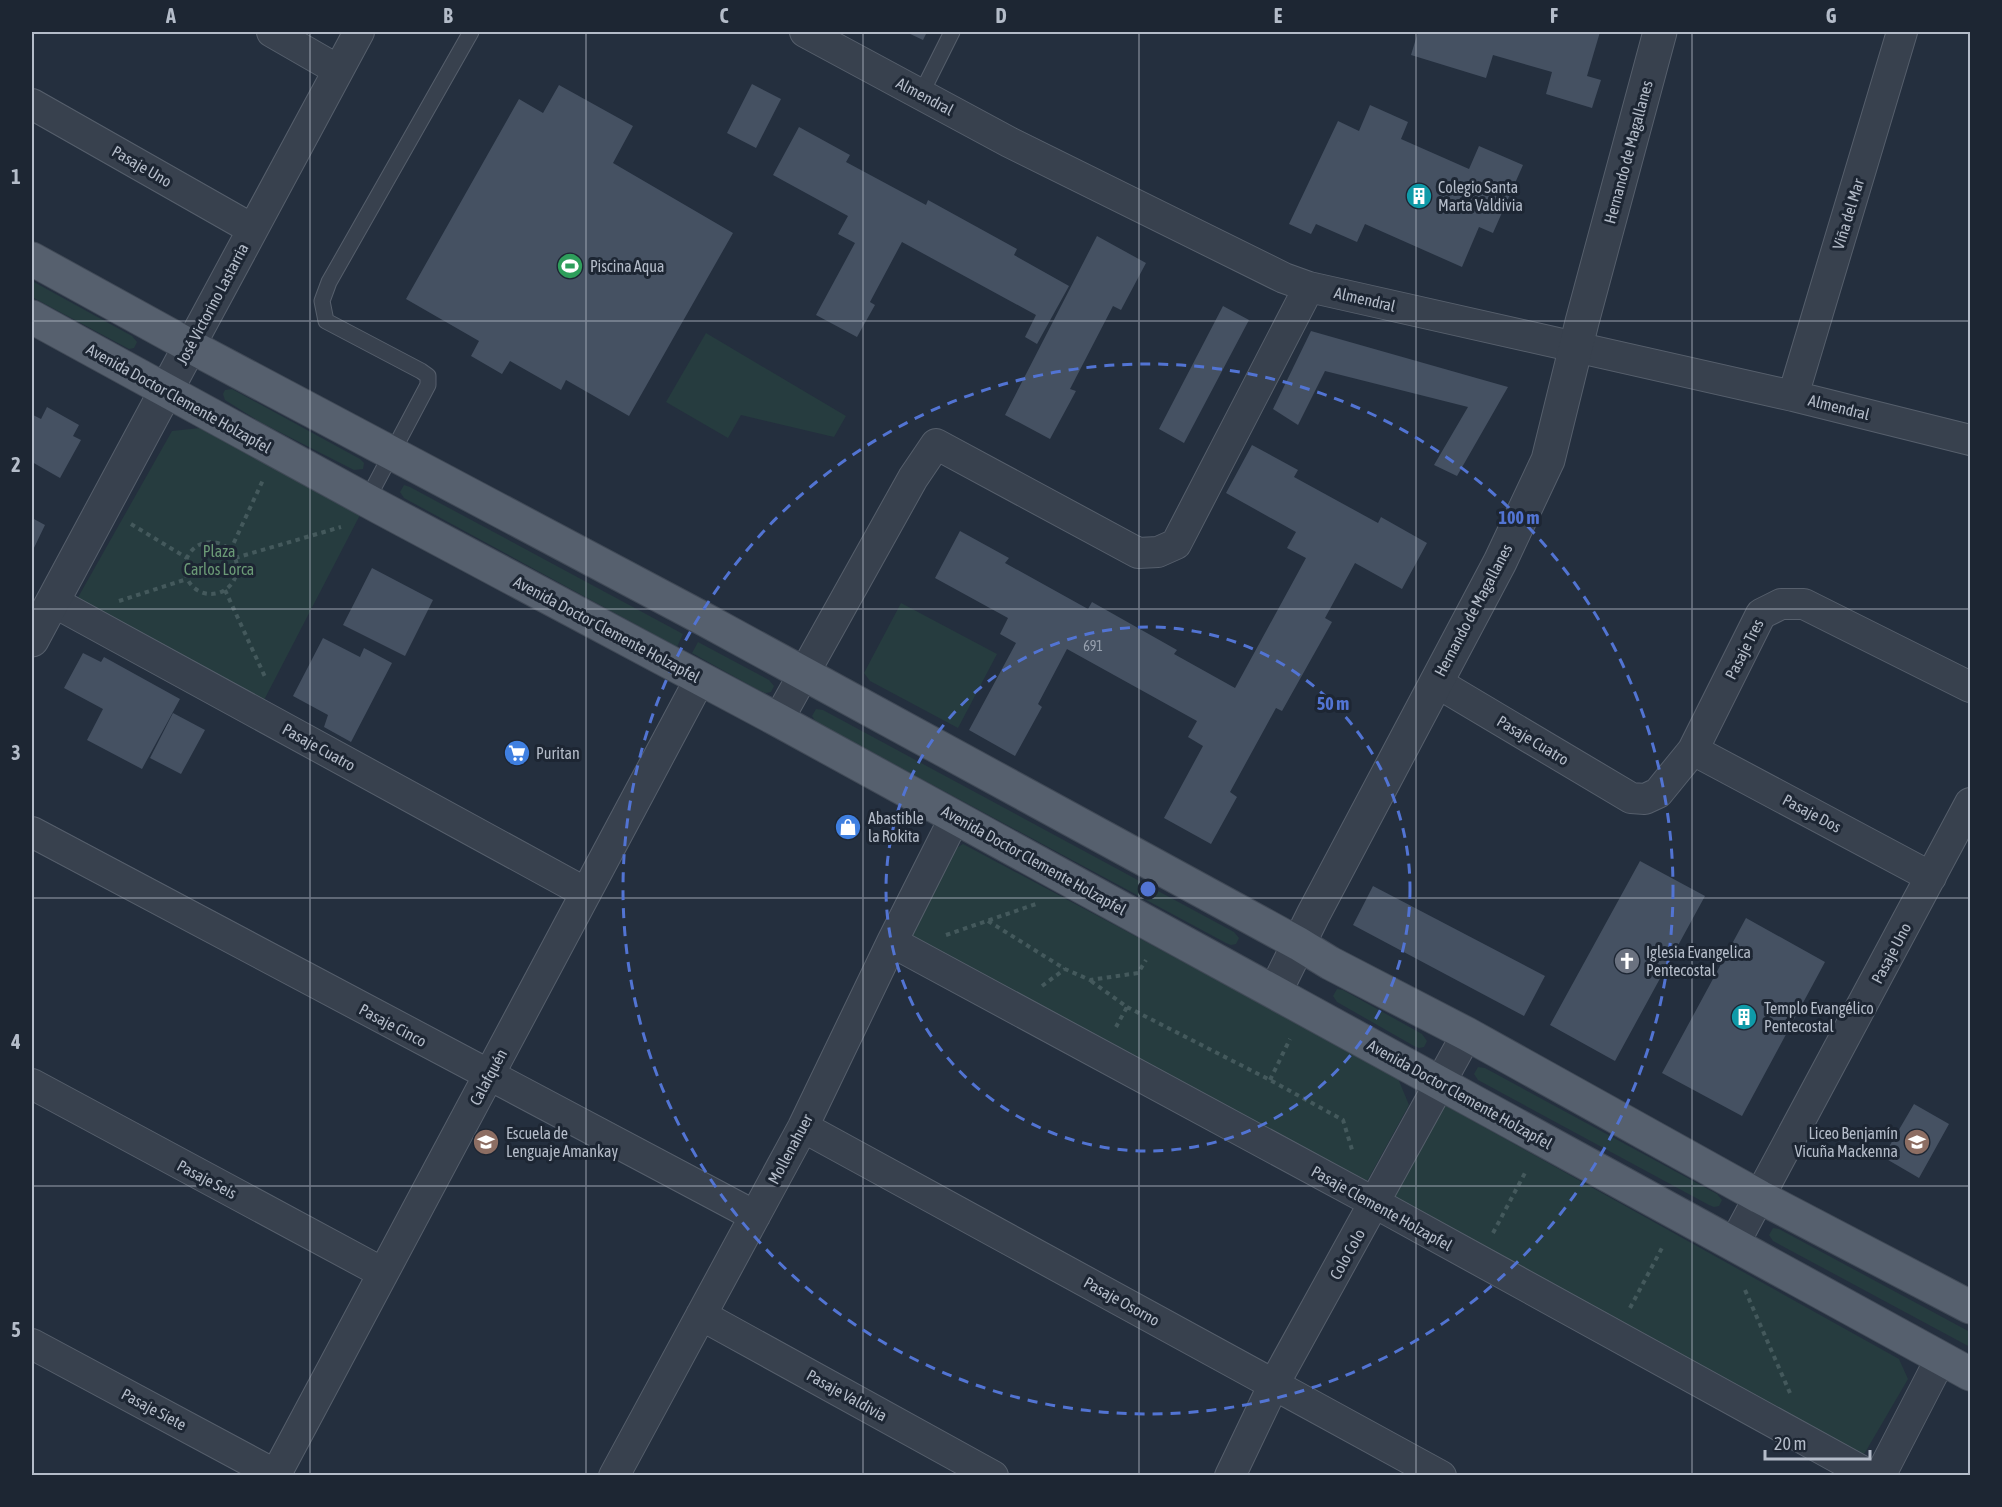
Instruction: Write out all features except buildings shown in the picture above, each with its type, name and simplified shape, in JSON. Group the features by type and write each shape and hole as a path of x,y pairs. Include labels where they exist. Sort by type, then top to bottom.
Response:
{"main road":[{"path":"32,259 190,346 692,612 1330,963 1467,1034 1760,1197 1971,1307"},
{"name":"Avenida Doctor Clemente Holzapfel","path":"32,317 166,392 358,512 700,679 778,720 1971,1374"}],"street":[{"path":"272,32 338,70"},
{"name":"José Victorino Lastarria","path":"46,621 252,229 359,32"},
{"name":"Almendral","path":"805,32 1073,173 1284,278 1309,287 1793,396 1971,440"},
{"name":"Hernando de Magallanes","path":"1275,992 1500,562 1548,460 1660,32"},
{"name":"Viña del Mar","path":"1793,396 1902,32"},
{"name":"Pasaje Uno","path":"32,104 252,229"},
{"path":"778,720 913,478 936,444 1138,553 1158,552 1176,544 1309,287"},
{"name":"Pasaje Tres","path":"1630,798 1645,799 1658,794 1693,750 1761,614 1781,604 1804,604 1971,687"},
{"name":"Pasaje Cuatro","path":"46,621 586,893"},
{"name":"Calafquén","path":"275,1475 700,679"},
{"name":"Pasaje Cuatro","path":"1436,682 1630,798"},
{"name":"Pasaje Dos","path":"1693,750 1932,877"},
{"name":"Pasaje Uno","path":"1760,1197 1971,803"},
{"name":"Mollenahuer","path":"614,1476 803,1127 955,817"},
{"name":"Pasaje Cinco","path":"32,832 755,1216"},
{"name":"Pasaje Clemente Holzapfel","path":"892,942 1375,1203 1871,1476"},
{"name":"Colo Colo","path":"1230,1476 1275,1384 1467,1034"},
{"name":"Pasaje Seis","path":"32,1084 383,1273"},
{"name":"Pasaje Osorno","path":"803,1127 1441,1476"},
{"path":"1734,1244 1760,1197"},
{"name":"Pasaje Valdivia","path":"701,1315 993,1476"},
{"name":"Pasaje Siete","path":"32,1344 275,1475"},
{"path":"1880,1476 1941,1358"}],"lane":[{"path":"358,512 428,385 428,376 326,321 322,301 329,282 471,32"},
{"path":"921,94 952,32"}],"path":[{"path":"230,551 265,477"},
{"path":"235,558 358,512"},
{"path":"130,524 187,558"},
{"path":"216,542 230,551 235,558 236,576 232,584 225,590 208,595 199,592 187,579 185,571 187,558 193,549 200,544 216,542"},
{"path":"46,621 187,579"},
{"path":"225,590 266,679"},
{"path":"892,942 920,944 1045,901"},
{"path":"988,921 1065,969 1090,980 1127,1007 1343,1120 1355,1159"},
{"path":"1090,980 1138,973 1148,956"},
{"path":"1100,1054 1127,1007"},
{"path":"1270,1080 1293,1033"},
{"path":"1478,1260 1531,1162"},
{"path":"1615,1335 1668,1237"},
{"path":"1743,1286 1813,1444"}],"green space":[{"path":"32,281 132,336 137,342 134,348 129,349 32,297"},
{"path":"706,333 846,416 834,437 741,415 728,438 666,402"},
{"path":"232,389 360,459 364,463 363,469 354,470 260,422 225,400 223,394 225,390"},
{"name":"Plaza Carlos Lorca","path":"200,428 360,515 263,702 76,601 172,431"},
{"path":"404,485 683,634 677,647 404,498 400,492"},
{"path":"901,603 997,654 958,728 870,681 864,673"},
{"path":"698,642 769,680 774,686 771,692 760,691 692,653"},
{"path":"816,709 823,710 1234,932 1239,938 1236,944 1226,943 816,722 812,716"},
{"path":"963,844 1397,1076 1409,1105 1366,1183 904,938 950,852"},
{"path":"1337,989 1343,990 1422,1034 1427,1041 1424,1047 1414,1046 1337,1002 1333,996"},
{"path":"1478,1067 1485,1068 1717,1194 1722,1200 1719,1206 1709,1205 1478,1080 1474,1074"},
{"path":"1439,1102 1899,1359 1908,1379 1863,1456 1387,1200"},
{"path":"1773,1228 1779,1229 1970,1332 1970,1347 1773,1241 1769,1235"}],"place":[{"name":"Colegio Santa Marta Valdivia","path":"1419,196"},
{"name":"Piscina Aqua","path":"570,266"},
{"name":"Puritan","path":"517,753"},
{"name":"Abastible la Rokita","path":"848,827"},
{"name":"Iglesia Evangelica Pentecostal","path":"1627,961"},
{"name":"Templo Evangélico Pentecostal","path":"1744,1017"},
{"name":"Escuela de Lenguaje Amankay","path":"486,1142"},
{"name":"Liceo Benjamín Vicuña Mackenna","path":"1917,1142"}]}
